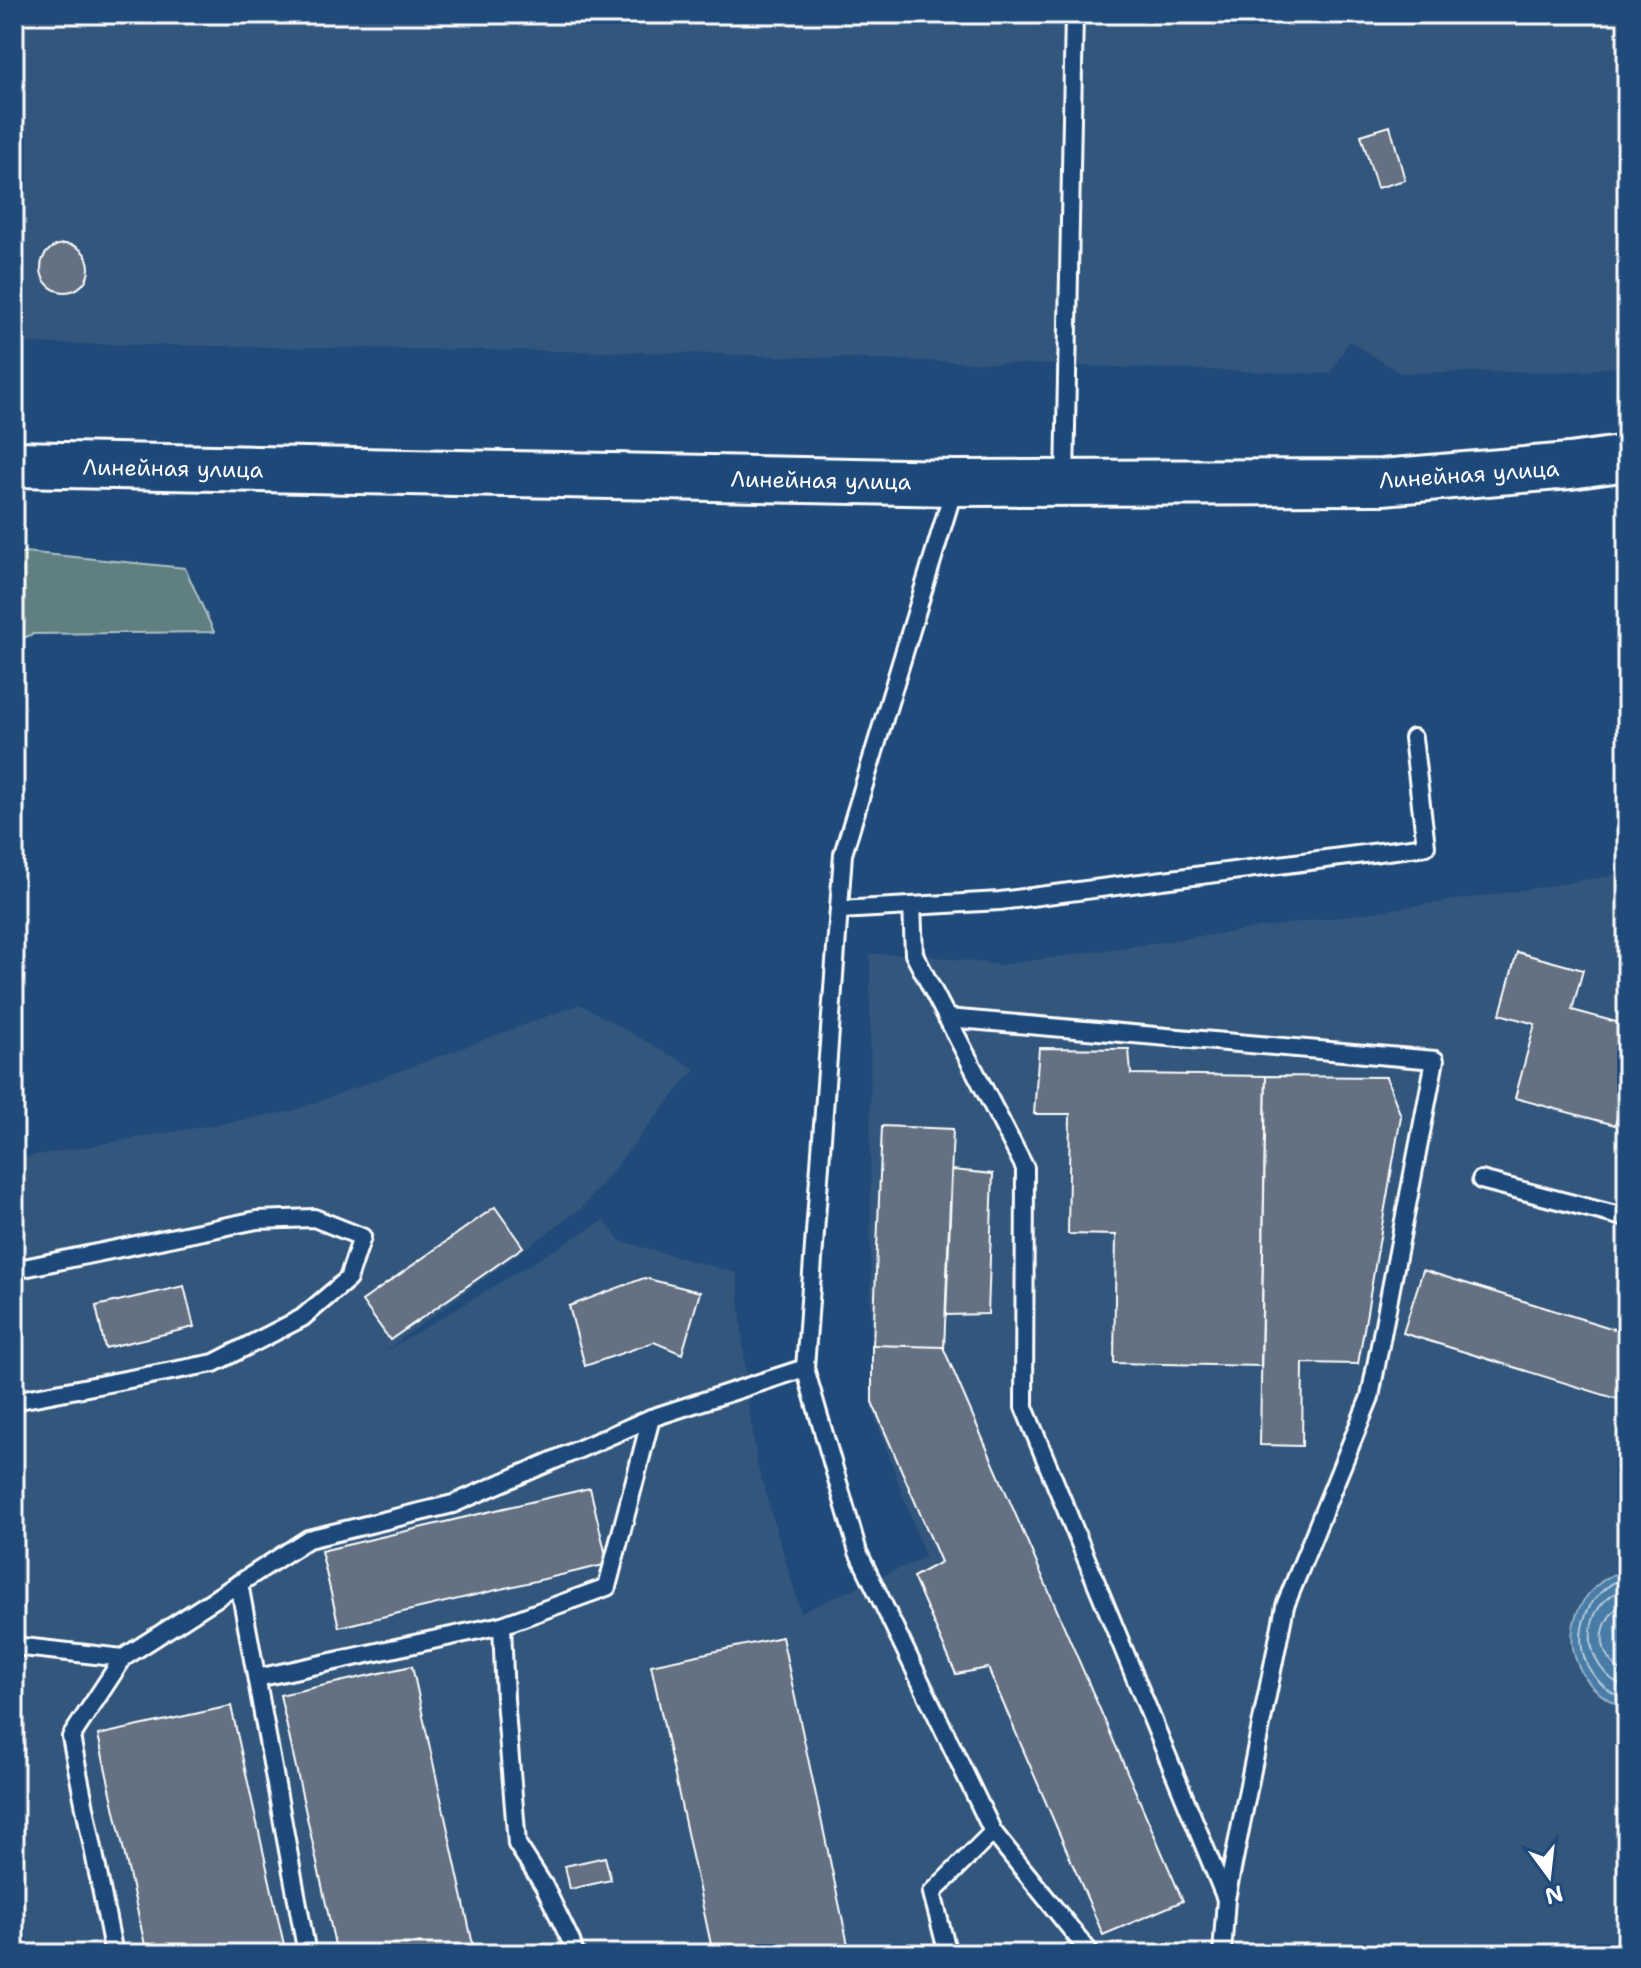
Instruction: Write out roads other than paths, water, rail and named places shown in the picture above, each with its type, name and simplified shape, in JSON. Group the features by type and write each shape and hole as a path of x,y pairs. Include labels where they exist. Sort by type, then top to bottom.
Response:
{"street":[{"name":"Линейная улица","path":"14,464 955,483 1382,482 1570,466 1627,458"}],"lane":[{"path":"1065,483 1074,14"},
{"path":"955,483 843,854 805,1368 858,1552 993,1832 1091,1954"},
{"path":"839,910 1000,901 1426,846 1413,738"},
{"path":"912,906 914,954 1025,1168 1024,1407 1226,1899"},
{"path":"947,1018 1435,1060 1370,1397 1285,1606 1226,1899 1222,1954"},
{"path":"1481,1180 1627,1218"},
{"path":"14,1270 257,1220 314,1218 362,1237 348,1279 302,1318 214,1363 14,1401"},
{"path":"114,1954 71,1737 123,1658 308,1539 453,1504 651,1418 805,1368"},
{"path":"257,1678 502,1625 607,1587 651,1418"},
{"path":"239,1583 307,1954"},
{"path":"502,1625 517,1844 544,1886 575,1954"},
{"path":"14,1646 123,1658"},
{"path":"948,1954 932,1893 993,1832"}],"water":[{"path":"1627,1569 1627,1707 1616,1704 1590,1684 1579,1668 1572,1633 1583,1601 1595,1587"}]}
